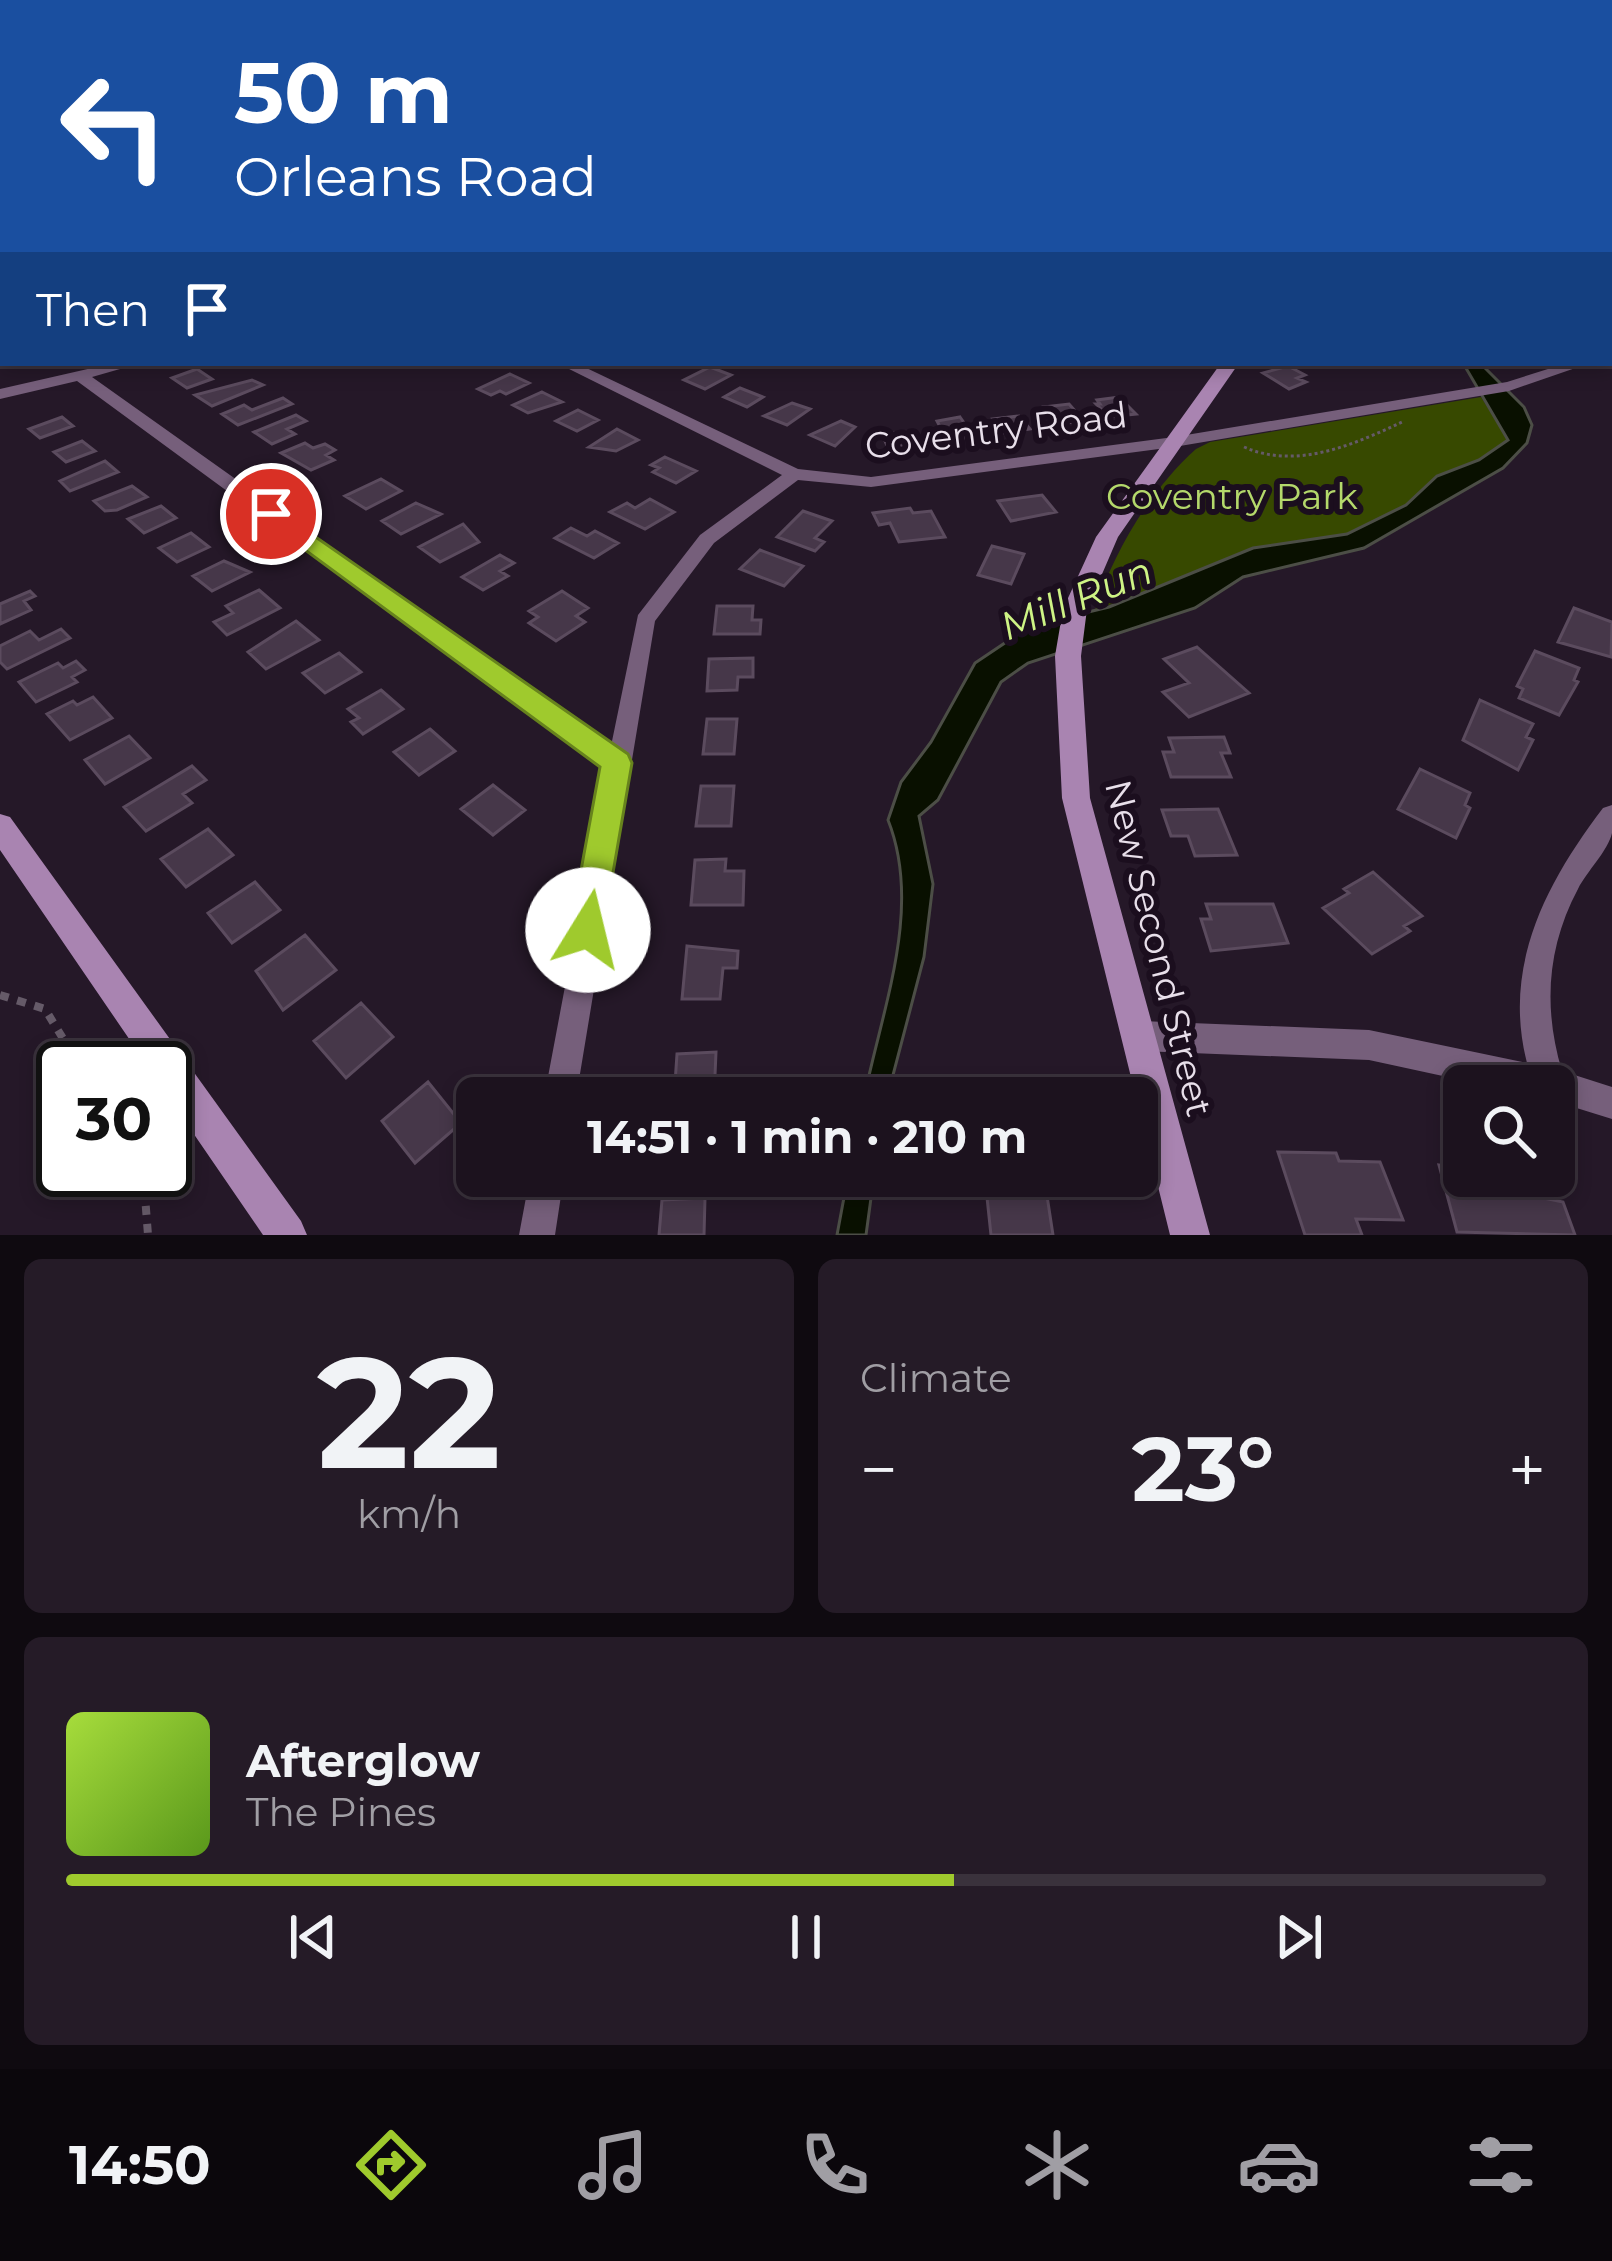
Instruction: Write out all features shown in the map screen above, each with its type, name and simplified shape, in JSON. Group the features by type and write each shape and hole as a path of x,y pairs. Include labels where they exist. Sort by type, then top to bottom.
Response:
{"street":[{"path":"0,394 120,366"},
{"name":"Coventry Road","path":"570,366 794,474 871,482 1174,442 1510,386 1573,366"},
{"name":"New Second Street","path":"1190,1235 1076,798 1068,656 1075,609 1107,537 1227,366"},
{"path":"79,375 616,763"},
{"path":"564,1077 644,620 707,538 794,474"},
{"path":"1543,1065 1535,1043 1534,970 1551,909 1612,815"},
{"path":"0,826 286,1235"},
{"path":"1141,1036 1369,1045 1464,1065"},
{"path":"1575,1091 1612,1103"},
{"path":"537,1235 543,1197"}],"path":[{"path":"1221,434 1254,452 1294,459 1384,434 1410,417"},
{"path":"0,994 45,1009 65,1041"},
{"path":"145,1197 148,1235"}],"green space":[{"name":"Coventry Park","path":"1481,397 1508,440 1479,460 1437,476 1406,505 1347,534 1253,548 1205,571 1095,610 1135,524 1163,483 1196,449 1210,442"}],"shaded area":[{"name":"Mill Run","path":"1465,366 1483,366 1524,407 1532,425 1527,443 1503,468 1364,548 1243,577 1195,608 1028,663 1001,682 938,800 919,816 933,884 924,957 893,1077 869,1077 901,923 898,854 888,820 901,782 931,742 975,663 1030,626 1109,607 1253,548 1347,534 1406,505 1437,476 1479,460 1508,440"},
{"path":"844,1197 871,1197 866,1235 837,1235"}],"building":[{"path":"1288,366 1305,375 1297,378 1306,382 1289,389 1263,373"},
{"path":"710,367 731,375 705,389 684,380"},
{"path":"197,369 212,379 187,388 172,378"},
{"path":"510,374 529,383 506,394 491,395 478,389"},
{"path":"252,380 263,385 212,406 195,395"},
{"path":"740,388 763,397 747,407 724,397"},
{"path":"542,392 562,402 528,413 513,405"},
{"path":"1119,397 1136,414 1109,417 1096,404 1100,404 1097,400"},
{"path":"283,398 292,404 238,425 222,414 244,405 252,410"},
{"path":"792,403 810,409 787,425 764,416"},
{"path":"1069,404 1084,421 1057,424 1044,407"},
{"path":"578,410 598,420 577,431 556,421"},
{"path":"296,415 306,421 287,429 295,434 272,444 254,432"},
{"path":"1019,416 1030,429 1004,433 993,419"},
{"path":"62,417 73,426 40,438 29,429"},
{"path":"960,417 974,437 947,440 937,421"},
{"path":"841,421 855,427 835,446 810,435"},
{"path":"617,429 638,440 616,451 589,447"},
{"path":"912,431 920,445 888,448 882,434"},
{"path":"82,441 95,451 66,462 54,452"},
{"path":"305,443 313,448 325,444 335,450 326,455 334,460 311,470 281,453"},
{"path":"665,457 696,471 676,483 653,472 659,468 651,465"},
{"path":"105,461 118,472 70,491 60,481"},
{"path":"381,479 401,491 366,509 345,496"},
{"path":"132,486 147,497 105,511 94,501"},
{"path":"1042,495 1056,512 1011,521 998,501"},
{"path":"650,499 674,512 645,529 610,512 627,503 635,508"},
{"path":"416,503 441,514 401,534 382,521"},
{"path":"161,506 176,518 144,533 128,519"},
{"path":"910,508 913,513 931,511 945,537 899,542 890,523 879,525 873,513"},
{"path":"803,511 832,521 815,538 824,542 815,551 777,537"},
{"path":"463,524 479,542 440,562 419,547"},
{"path":"571,528 587,536 595,531 618,543 594,558 555,538"},
{"path":"191,533 209,547 177,562 159,548"},
{"path":"992,546 1024,554 1011,584 978,575"},
{"path":"760,550 803,566 784,586 740,569"},
{"path":"500,555 514,563 500,571 508,576 483,590 462,577"},
{"path":"224,561 250,572 212,591 193,576"},
{"path":"259,590 280,608 227,635 214,622 233,613 226,606"},
{"path":"30,591 35,596 24,601 31,610 0,624 0,604"},
{"path":"562,591 588,608 576,616 585,622 556,641 529,623 538,617 529,611"},
{"path":"717,606 753,606 752,620 761,620 760,634 714,634"},
{"path":"1574,608 1612,622 1611,657 1558,642"},
{"path":"296,621 319,640 266,669 248,652"},
{"path":"61,629 70,638 7,669 0,662 0,646 30,631 39,640"},
{"path":"1197,647 1249,693 1189,717 1163,692 1189,683 1164,659"},
{"path":"1535,651 1579,668 1574,680 1578,682 1559,715 1519,698 1523,689 1517,686"},
{"path":"339,653 361,672 325,693 303,673"},
{"path":"753,658 753,677 738,677 737,690 707,691 709,659"},
{"path":"76,661 85,670 72,677 77,682 36,702 19,682 58,663 63,668"},
{"path":"381,690 403,709 363,734 351,722 359,718 348,709"},
{"path":"93,697 112,718 70,740 47,714 73,701 77,705"},
{"path":"1480,700 1533,724 1526,737 1533,740 1518,770 1463,740"},
{"path":"707,719 737,719 734,754 703,754"},
{"path":"430,729 455,751 419,775 394,752"},
{"path":"129,736 150,758 105,784 85,760"},
{"path":"1224,737 1230,753 1221,753 1231,777 1171,777 1163,752 1174,752 1169,738"},
{"path":"192,766 206,780 183,794 192,803 146,831 124,807"},
{"path":"1420,769 1470,793 1465,805 1470,808 1456,838 1398,809"},
{"path":"493,785 525,810 493,835 461,809"},
{"path":"701,786 734,786 731,826 696,826"},
{"path":"1218,809 1237,855 1195,856 1188,836 1171,836 1162,810"},
{"path":"208,829 233,855 186,887 161,859"},
{"path":"726,859 725,871 744,871 743,905 691,905 695,860"},
{"path":"1373,872 1422,916 1404,926 1410,931 1372,954 1323,908"},
{"path":"255,882 280,910 232,943 208,913"},
{"path":"1206,904 1273,904 1288,943 1211,951 1201,919 1211,919"},
{"path":"305,935 336,970 283,1010 256,971"},
{"path":"687,946 738,951 737,968 723,968 720,999 682,999"},
{"path":"361,1003 393,1037 346,1078 314,1041"},
{"path":"716,1052 715,1077 675,1077 677,1054"},
{"path":"428,1082 456,1117 456,1127 415,1163 382,1121"},
{"path":"1278,1152 1336,1153 1339,1161 1380,1162 1403,1220 1356,1219 1362,1235 1305,1235"},
{"path":"987,1197 1047,1197 1053,1235 991,1235"},
{"path":"1448,1197 1539,1197 1563,1202 1575,1235 1457,1232"},
{"path":"705,1198 704,1235 659,1235 662,1200"}],"route":[{"path":"271,514 616,763 588,930"}]}
